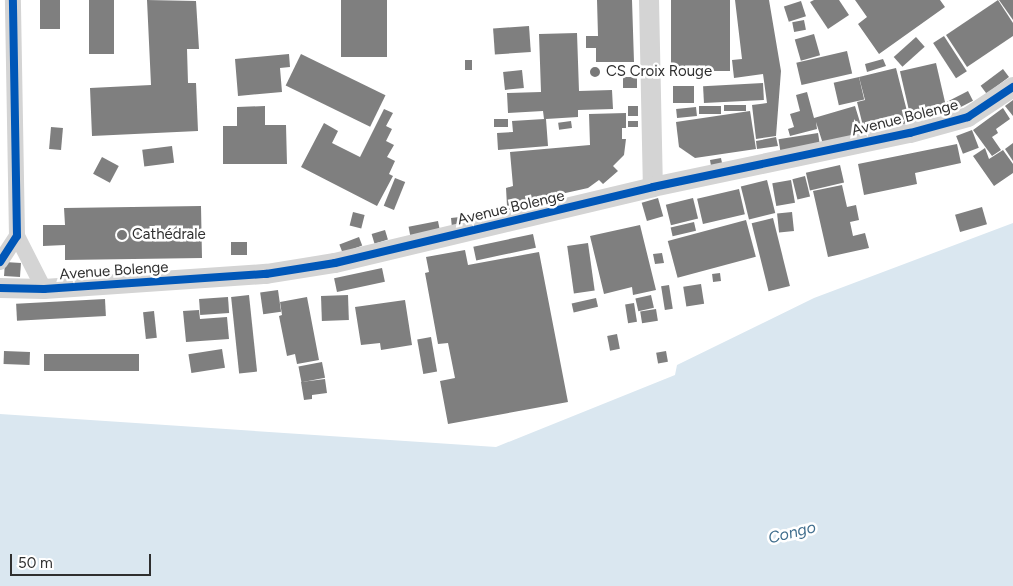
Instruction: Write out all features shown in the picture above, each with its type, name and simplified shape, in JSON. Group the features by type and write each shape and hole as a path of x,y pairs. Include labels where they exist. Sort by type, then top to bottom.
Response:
{"street":[{"path":"13,0 17,236 44,290"},
{"path":"649,0 653,187"},
{"name":"Avenue Bolenge","path":"0,288 44,290 266,274 335,263 653,187 910,133 968,117 1013,87"},
{"path":"0,262 17,236"}],"water":[{"name":"Congo","path":"1013,223 1013,586 0,586 0,414 496,447 675,375 677,365 814,298"}],"building":[{"path":"40,0 60,0 60,29 40,29"},
{"path":"89,0 114,0 114,54 89,54"},
{"path":"147,0 196,1 199,49 187,49 188,83 196,83 198,131 92,136 90,88 151,85"},
{"path":"341,0 387,0 387,57 341,57"},
{"path":"597,0 632,0 634,62 596,62 596,48 586,48 586,36 598,36"},
{"path":"671,0 730,0 730,71 671,71"},
{"path":"735,0 769,0 781,71 776,136 756,139 752,105 767,103 763,74 734,78 732,60 742,59"},
{"path":"814,0 839,0 849,15 828,29 810,2"},
{"path":"855,0 940,0 945,7 879,54 858,24 867,17"},
{"path":"998,0 1013,23 1013,36 967,67 946,35"},
{"path":"999,0 1013,0 1013,20"},
{"path":"801,1 806,16 789,22 784,7"},
{"path":"804,20 806,30 794,32 792,22"},
{"path":"529,26 531,52 495,54 493,29"},
{"path":"577,33 579,91 612,90 613,109 578,110 578,117 546,119 548,146 498,150 497,133 513,132 512,121 544,119 543,111 508,113 507,93 541,92 539,34"},
{"path":"814,34 820,55 801,61 795,40"},
{"path":"944,36 967,71 956,78 933,43"},
{"path":"916,37 925,47 902,67 894,57"},
{"path":"847,51 852,73 802,85 796,63"},
{"path":"289,54 290,67 280,68 282,92 238,96 235,59"},
{"path":"301,54 385,95 370,127 286,85"},
{"path":"883,59 886,66 867,72 865,64"},
{"path":"465,60 472,60 472,70 465,70"},
{"path":"936,63 947,112 911,120 900,71"},
{"path":"896,68 910,123 864,130 857,102 865,100 859,77"},
{"path":"1003,69 1009,77 987,94 981,86"},
{"path":"522,70 524,88 505,90 503,72"},
{"path":"623,77 637,77 637,88 623,88"},
{"path":"859,77 864,99 839,105 834,83"},
{"path":"763,83 764,100 704,103 703,86"},
{"path":"673,86 694,86 694,103 673,103"},
{"path":"968,91 973,101 952,112 947,102"},
{"path":"807,92 814,118 855,106 863,132 823,144 816,122 817,129 790,136 788,129 794,127 790,114 800,111 796,95"},
{"path":"1013,100 1013,116 1005,106"},
{"path":"724,105 746,105 746,111 724,111"},
{"path":"265,106 265,125 286,125 287,164 223,164 223,126 237,126 237,107"},
{"path":"628,106 638,106 638,116 628,116"},
{"path":"699,106 721,106 721,114 699,114"},
{"path":"696,107 697,116 677,118 676,109"},
{"path":"1003,108 1010,119 996,129 998,133 992,137 1001,150 992,156 973,130"},
{"path":"384,109 393,113 386,126 392,129 386,141 394,145 387,157 395,161 389,174 393,176 377,206 301,167 324,123 338,131 332,143 360,157"},
{"path":"750,111 756,149 695,158 679,147 676,122"},
{"path":"626,113 626,128 622,128 622,139 626,139 624,155 613,166 618,171 603,184 599,180 588,188 507,206 506,188 513,186 510,152 590,145 589,114"},
{"path":"494,119 508,119 508,127 494,127"},
{"path":"571,121 572,128 559,130 558,123"},
{"path":"628,121 638,121 638,127 628,127"},
{"path":"51,127 63,128 61,150 49,149"},
{"path":"972,130 979,148 963,154 956,136"},
{"path":"818,133 820,146 781,152 778,139"},
{"path":"776,137 778,146 757,149 756,141"},
{"path":"1013,143 1013,161 1005,149"},
{"path":"957,144 961,163 915,173 917,184 864,195 858,164"},
{"path":"172,146 174,163 144,167 142,150"},
{"path":"985,148 989,159 1003,150 1013,164 1013,173 994,186 973,156"},
{"path":"102,157 119,166 110,183 93,174"},
{"path":"721,158 722,163 711,166 710,160"},
{"path":"840,165 844,183 810,190 806,173"},
{"path":"805,176 810,196 797,200 792,179"},
{"path":"395,178 405,182 394,210 384,206"},
{"path":"767,180 775,213 749,220 741,187"},
{"path":"791,180 795,203 776,206 772,183"},
{"path":"842,185 847,207 856,205 859,220 850,222 853,236 865,233 869,248 828,257 813,191"},
{"path":"739,189 745,214 703,224 697,199"},
{"path":"658,198 663,216 647,221 642,203"},
{"path":"693,198 698,218 671,225 666,205"},
{"name":"Cathédrale","path":"201,206 202,258 65,260 65,245 43,246 43,225 65,225 64,208"},
{"path":"517,207 519,218 490,223 488,212"},
{"path":"982,207 987,224 960,232 955,215"},
{"path":"353,212 365,215 361,228 350,226"},
{"path":"792,212 794,231 779,232 777,214"},
{"path":"475,213 476,223 466,225 465,215"},
{"path":"460,217 462,226 452,228 451,218"},
{"path":"773,218 790,286 769,291 752,223"},
{"path":"746,220 756,257 678,278 668,241"},
{"path":"438,221 440,231 410,237 409,227"},
{"path":"694,222 696,231 673,236 671,227"},
{"path":"640,225 656,290 633,295 632,287 604,294 590,236"},
{"path":"385,230 388,240 375,244 372,234"},
{"path":"533,234 536,248 476,260 473,247"},
{"path":"359,237 362,245 343,253 339,245"},
{"path":"231,242 247,242 247,255 231,255"},
{"path":"588,243 595,291 574,293 567,246"},
{"path":"465,250 468,265 539,252 568,402 448,424 440,381 455,378 448,343 438,344 425,273 429,272 426,257"},
{"path":"662,253 664,263 655,264 653,254"},
{"path":"5,262 21,263 20,277 4,276"},
{"path":"382,268 385,282 337,292 334,278"},
{"path":"720,273 721,281 713,282 712,274"},
{"path":"701,284 704,304 686,307 683,287"},
{"path":"669,285 673,309 665,310 661,286"},
{"path":"278,290 281,312 263,314 260,293"},
{"path":"249,295 257,372 239,373 231,297"},
{"path":"348,295 349,320 322,321 321,296"},
{"path":"651,295 654,308 638,311 635,299"},
{"path":"228,297 229,313 200,315 199,299"},
{"path":"307,297 319,360 297,364 295,354 287,356 279,316 282,315 280,302"},
{"path":"596,298 598,307 574,312 572,304"},
{"path":"105,299 106,316 17,321 16,304"},
{"path":"405,300 412,345 381,350 380,343 361,345 355,307"},
{"path":"634,303 637,322 628,323 625,304"},
{"path":"656,309 658,321 642,323 640,312"},
{"path":"199,310 200,319 227,317 229,339 186,342 183,311"},
{"path":"154,311 157,338 146,339 143,312"},
{"path":"617,334 620,349 610,351 607,336"},
{"path":"431,337 437,371 423,374 417,339"},
{"path":"222,349 225,368 191,373 188,354"},
{"path":"4,351 30,352 30,365 4,364"},
{"path":"666,351 668,362 658,364 656,353"},
{"path":"44,354 139,354 139,371 44,371"},
{"path":"322,362 325,378 301,382 298,367"},
{"path":"325,379 327,393 312,395 312,399 304,400 301,382"}],"cycle path":[{"path":"0,262 17,236 13,0"},
{"path":"0,288 44,289 266,274 335,263 653,187 910,133 968,117 1013,87"}],"place":[{"name":"CS Croix Rouge","path":"595,72"},
{"name":"Cathédrale","path":"122,235"}]}
